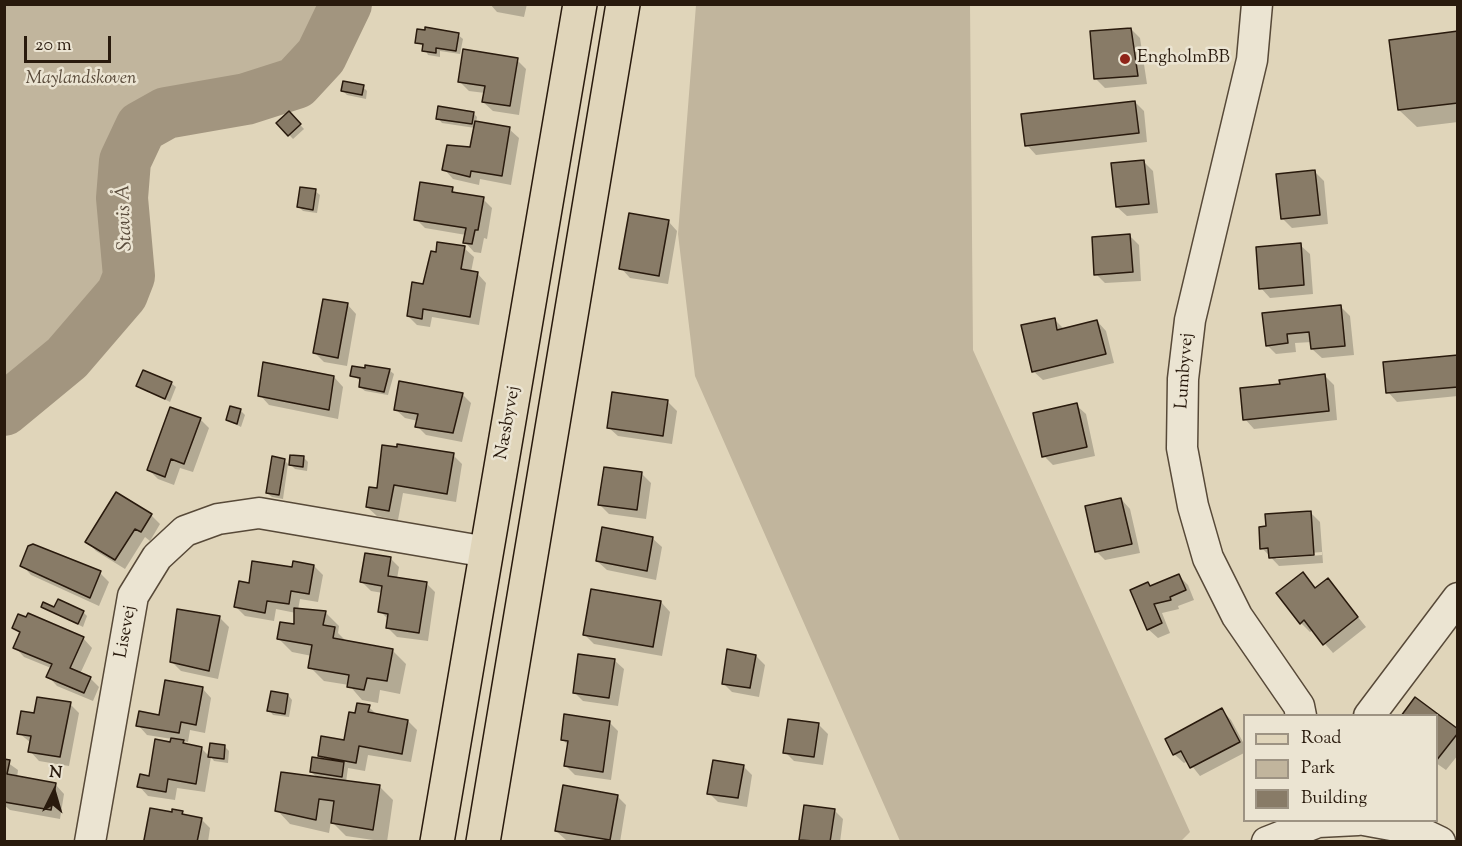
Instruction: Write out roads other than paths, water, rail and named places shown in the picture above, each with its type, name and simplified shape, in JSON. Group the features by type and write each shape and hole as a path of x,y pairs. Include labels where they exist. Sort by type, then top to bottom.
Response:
{"main road":[{"name":"Næsbyvej","path":"437,842 580,4"},
{"path":"483,842 623,4"}],"street":[{"name":"Lumbyvej","path":"1257,4 1252,60 1190,320 1183,379 1182,448 1193,506 1208,558 1237,616 1299,706 1301,714"},
{"name":"Lisevej","path":"90,842 133,596 157,557 185,531 218,519 259,513 488,552"},
{"path":"1371,714 1458,598"},
{"path":"1274,833 1318,822"},
{"path":"1375,822 1413,829 1440,842"}],"waterway":[{"name":"Stavis Å","path":"4,410 67,358 122,294 129,276 122,198 125,161 141,127 166,113 246,99 296,83 321,56 346,4"}],"place":[{"name":"EngholmBB","path":"1125,59"}],"park label":[{"name":"Maylandskoven","path":"81,80"}]}
